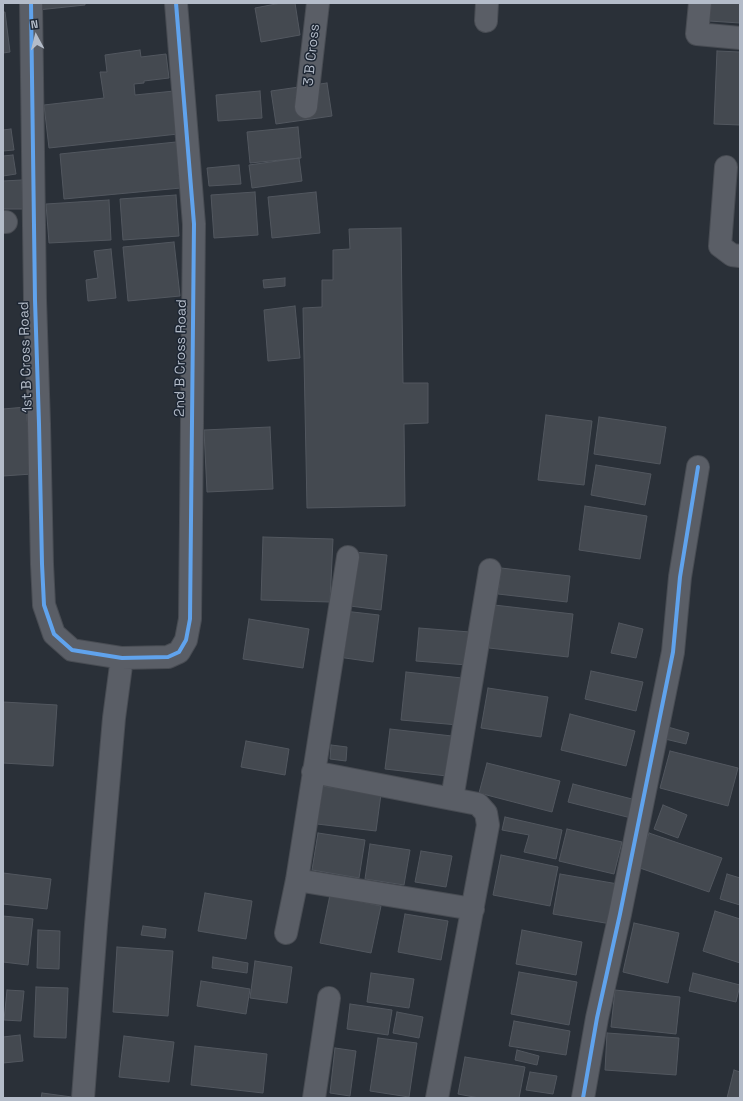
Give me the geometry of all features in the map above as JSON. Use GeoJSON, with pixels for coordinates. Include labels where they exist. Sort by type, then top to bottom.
{"type":"FeatureCollection","features":[{"type":"Feature","properties":{"kind":"street","name":"1st B Cross Road"},"geometry":{"type":"LineString","coordinates":[[31,3],[35,300],[44,605],[54,634],[72,650],[122,658]]}},
{"type":"Feature","properties":{"kind":"street","name":"2nd B Cross Road"},"geometry":{"type":"LineString","coordinates":[[122,658],[168,657],[179,652],[186,640],[190,620],[194,224],[176,3]]}},
{"type":"Feature","properties":{"kind":"street","name":"3 B Cross"},"geometry":{"type":"LineString","coordinates":[[306,107],[318,3]]}},
{"type":"Feature","properties":{"kind":"street"},"geometry":{"type":"LineString","coordinates":[[700,3],[697,34],[740,38]]}},
{"type":"Feature","properties":{"kind":"street"},"geometry":{"type":"LineString","coordinates":[[726,167],[720,246],[732,255],[740,256]]}},
{"type":"Feature","properties":{"kind":"street"},"geometry":{"type":"LineString","coordinates":[[582,1098],[673,652],[680,577],[698,467]]}},
{"type":"Feature","properties":{"kind":"street"},"geometry":{"type":"LineString","coordinates":[[286,933],[297,880],[348,557]]}},
{"type":"Feature","properties":{"kind":"street"},"geometry":{"type":"LineString","coordinates":[[452,799],[490,570]]}},
{"type":"Feature","properties":{"kind":"street"},"geometry":{"type":"LineString","coordinates":[[83,1098],[114,718],[122,658]]}},
{"type":"Feature","properties":{"kind":"street"},"geometry":{"type":"LineString","coordinates":[[313,772],[478,804],[486,813],[488,825],[437,1098]]}},
{"type":"Feature","properties":{"kind":"street"},"geometry":{"type":"LineString","coordinates":[[297,880],[473,909]]}},
{"type":"Feature","properties":{"kind":"street"},"geometry":{"type":"LineString","coordinates":[[314,1098],[329,998]]}},
{"type":"Feature","properties":{"kind":"building"},"geometry":{"type":"Polygon","coordinates":[[[38,3],[85,3],[85,5],[38,10],[38,3]]]}},
{"type":"Feature","properties":{"kind":"building"},"geometry":{"type":"Polygon","coordinates":[[[281,3],[295,3],[300,35],[261,42],[255,8],[281,3]]]}},
{"type":"Feature","properties":{"kind":"building"},"geometry":{"type":"Polygon","coordinates":[[[711,3],[740,3],[740,23],[709,21],[711,3]]]}},
{"type":"Feature","properties":{"kind":"building"},"geometry":{"type":"Polygon","coordinates":[[[3,12],[5,12],[10,52],[3,53],[3,12]]]}},
{"type":"Feature","properties":{"kind":"building"},"geometry":{"type":"Polygon","coordinates":[[[140,50],[141,57],[166,54],[169,78],[144,81],[144,83],[134,84],[135,95],[174,91],[178,134],[49,148],[44,105],[104,98],[100,72],[107,72],[105,55],[140,50]]]}},
{"type":"Feature","properties":{"kind":"building"},"geometry":{"type":"Polygon","coordinates":[[[717,51],[740,52],[740,125],[714,124],[717,51]]]}},
{"type":"Feature","properties":{"kind":"building"},"geometry":{"type":"Polygon","coordinates":[[[327,83],[332,116],[276,124],[271,91],[327,83]]]}},
{"type":"Feature","properties":{"kind":"building"},"geometry":{"type":"Polygon","coordinates":[[[260,91],[262,118],[218,121],[216,95],[260,91]]]}},
{"type":"Feature","properties":{"kind":"building"},"geometry":{"type":"Polygon","coordinates":[[[298,127],[301,158],[250,163],[247,132],[298,127]]]}},
{"type":"Feature","properties":{"kind":"building"},"geometry":{"type":"Polygon","coordinates":[[[11,129],[14,150],[3,151],[3,130],[11,129]]]}},
{"type":"Feature","properties":{"kind":"building"},"geometry":{"type":"Polygon","coordinates":[[[176,142],[181,188],[64,199],[60,154],[176,142]]]}},
{"type":"Feature","properties":{"kind":"building"},"geometry":{"type":"Polygon","coordinates":[[[13,155],[16,174],[3,176],[3,156],[13,155]]]}},
{"type":"Feature","properties":{"kind":"building"},"geometry":{"type":"Polygon","coordinates":[[[299,158],[302,181],[252,188],[249,165],[299,158]]]}},
{"type":"Feature","properties":{"kind":"building"},"geometry":{"type":"Polygon","coordinates":[[[239,165],[241,184],[209,186],[207,168],[239,165]]]}},
{"type":"Feature","properties":{"kind":"building"},"geometry":{"type":"Polygon","coordinates":[[[22,180],[23,209],[3,209],[3,181],[22,180]]]}},
{"type":"Feature","properties":{"kind":"building"},"geometry":{"type":"Polygon","coordinates":[[[255,192],[258,235],[214,238],[211,195],[255,192]]]}},
{"type":"Feature","properties":{"kind":"building"},"geometry":{"type":"Polygon","coordinates":[[[316,192],[320,233],[272,238],[268,197],[316,192]]]}},
{"type":"Feature","properties":{"kind":"building"},"geometry":{"type":"Polygon","coordinates":[[[176,195],[179,236],[123,240],[120,199],[176,195]]]}},
{"type":"Feature","properties":{"kind":"building"},"geometry":{"type":"Polygon","coordinates":[[[109,200],[111,240],[49,243],[46,204],[109,200]]]}},
{"type":"Feature","properties":{"kind":"building"},"geometry":{"type":"Polygon","coordinates":[[[401,228],[403,383],[428,383],[428,423],[404,424],[405,506],[307,508],[303,308],[322,307],[322,280],[333,280],[333,250],[350,249],[349,229],[401,228]]]}},
{"type":"Feature","properties":{"kind":"building"},"geometry":{"type":"Polygon","coordinates":[[[174,242],[180,296],[128,301],[123,247],[174,242]]]}},
{"type":"Feature","properties":{"kind":"building"},"geometry":{"type":"Polygon","coordinates":[[[111,249],[116,298],[88,301],[86,280],[98,278],[94,251],[111,249]]]}},
{"type":"Feature","properties":{"kind":"building"},"geometry":{"type":"Polygon","coordinates":[[[285,278],[285,286],[264,288],[263,280],[285,278]]]}},
{"type":"Feature","properties":{"kind":"building"},"geometry":{"type":"Polygon","coordinates":[[[295,306],[300,358],[268,361],[264,310],[295,306]]]}},
{"type":"Feature","properties":{"kind":"building"},"geometry":{"type":"Polygon","coordinates":[[[26,407],[32,474],[3,476],[3,409],[26,407]]]}},
{"type":"Feature","properties":{"kind":"building"},"geometry":{"type":"Polygon","coordinates":[[[546,415],[592,421],[584,485],[538,480],[546,415]]]}},
{"type":"Feature","properties":{"kind":"building"},"geometry":{"type":"Polygon","coordinates":[[[599,417],[666,427],[660,464],[594,454],[599,417]]]}},
{"type":"Feature","properties":{"kind":"building"},"geometry":{"type":"Polygon","coordinates":[[[270,427],[273,489],[207,492],[204,430],[270,427]]]}},
{"type":"Feature","properties":{"kind":"building"},"geometry":{"type":"Polygon","coordinates":[[[596,465],[651,474],[645,505],[591,495],[596,465]]]}},
{"type":"Feature","properties":{"kind":"building"},"geometry":{"type":"Polygon","coordinates":[[[585,506],[647,516],[640,559],[579,550],[585,506]]]}},
{"type":"Feature","properties":{"kind":"building"},"geometry":{"type":"Polygon","coordinates":[[[263,537],[333,539],[330,602],[261,600],[263,537]]]}},
{"type":"Feature","properties":{"kind":"building"},"geometry":{"type":"Polygon","coordinates":[[[354,552],[387,555],[381,610],[350,606],[354,552]]]}},
{"type":"Feature","properties":{"kind":"building"},"geometry":{"type":"Polygon","coordinates":[[[501,568],[570,576],[567,602],[498,594],[501,568]]]}},
{"type":"Feature","properties":{"kind":"building"},"geometry":{"type":"Polygon","coordinates":[[[494,605],[573,614],[568,657],[489,648],[494,605]]]}},
{"type":"Feature","properties":{"kind":"building"},"geometry":{"type":"Polygon","coordinates":[[[344,611],[379,615],[373,662],[338,657],[344,611]]]}},
{"type":"Feature","properties":{"kind":"building"},"geometry":{"type":"Polygon","coordinates":[[[249,619],[309,629],[303,668],[243,659],[249,619]]]}},
{"type":"Feature","properties":{"kind":"building"},"geometry":{"type":"Polygon","coordinates":[[[619,623],[643,629],[636,658],[611,653],[619,623]]]}},
{"type":"Feature","properties":{"kind":"building"},"geometry":{"type":"Polygon","coordinates":[[[419,628],[470,632],[467,665],[416,661],[419,628]]]}},
{"type":"Feature","properties":{"kind":"building"},"geometry":{"type":"Polygon","coordinates":[[[591,671],[643,682],[636,711],[585,699],[591,671]]]}},
{"type":"Feature","properties":{"kind":"building"},"geometry":{"type":"Polygon","coordinates":[[[406,672],[462,678],[458,725],[401,720],[406,672]]]}},
{"type":"Feature","properties":{"kind":"building"},"geometry":{"type":"Polygon","coordinates":[[[488,688],[548,697],[541,737],[481,728],[488,688]]]}},
{"type":"Feature","properties":{"kind":"building"},"geometry":{"type":"Polygon","coordinates":[[[3,702],[57,705],[53,766],[3,763],[3,702]]]}},
{"type":"Feature","properties":{"kind":"building"},"geometry":{"type":"Polygon","coordinates":[[[570,714],[635,731],[626,766],[561,750],[570,714]]]}},
{"type":"Feature","properties":{"kind":"building"},"geometry":{"type":"Polygon","coordinates":[[[668,727],[689,733],[686,744],[665,739],[668,727]]]}},
{"type":"Feature","properties":{"kind":"building"},"geometry":{"type":"Polygon","coordinates":[[[390,729],[452,736],[447,776],[385,769],[390,729]]]}},
{"type":"Feature","properties":{"kind":"building"},"geometry":{"type":"Polygon","coordinates":[[[246,741],[289,749],[285,775],[241,767],[246,741]]]}},
{"type":"Feature","properties":{"kind":"building"},"geometry":{"type":"Polygon","coordinates":[[[331,745],[347,747],[346,761],[330,759],[331,745]]]}},
{"type":"Feature","properties":{"kind":"building"},"geometry":{"type":"Polygon","coordinates":[[[670,751],[738,768],[728,806],[660,788],[670,751]]]}},
{"type":"Feature","properties":{"kind":"building"},"geometry":{"type":"Polygon","coordinates":[[[487,763],[560,781],[552,812],[479,793],[487,763]]]}},
{"type":"Feature","properties":{"kind":"building"},"geometry":{"type":"Polygon","coordinates":[[[573,784],[636,800],[631,818],[568,802],[573,784]]]}},
{"type":"Feature","properties":{"kind":"building"},"geometry":{"type":"Polygon","coordinates":[[[322,786],[381,794],[376,831],[317,824],[322,786]]]}},
{"type":"Feature","properties":{"kind":"building"},"geometry":{"type":"Polygon","coordinates":[[[663,805],[687,815],[678,838],[654,829],[663,805]]]}},
{"type":"Feature","properties":{"kind":"building"},"geometry":{"type":"Polygon","coordinates":[[[505,817],[562,830],[556,859],[524,852],[529,835],[502,830],[505,817]]]}},
{"type":"Feature","properties":{"kind":"building"},"geometry":{"type":"Polygon","coordinates":[[[567,829],[622,842],[614,874],[559,861],[567,829]]]}},
{"type":"Feature","properties":{"kind":"building"},"geometry":{"type":"Polygon","coordinates":[[[318,833],[365,840],[359,878],[312,870],[318,833]]]}},
{"type":"Feature","properties":{"kind":"building"},"geometry":{"type":"Polygon","coordinates":[[[649,833],[722,858],[709,892],[637,867],[649,833]]]}},
{"type":"Feature","properties":{"kind":"building"},"geometry":{"type":"Polygon","coordinates":[[[370,844],[410,850],[404,885],[365,879],[370,844]]]}},
{"type":"Feature","properties":{"kind":"building"},"geometry":{"type":"Polygon","coordinates":[[[421,851],[452,856],[446,887],[415,882],[421,851]]]}},
{"type":"Feature","properties":{"kind":"building"},"geometry":{"type":"Polygon","coordinates":[[[501,855],[558,867],[550,906],[493,895],[501,855]]]}},
{"type":"Feature","properties":{"kind":"building"},"geometry":{"type":"Polygon","coordinates":[[[3,873],[51,879],[47,909],[3,904],[3,873]]]}},
{"type":"Feature","properties":{"kind":"building"},"geometry":{"type":"Polygon","coordinates":[[[560,874],[618,884],[611,924],[553,914],[560,874]]]}},
{"type":"Feature","properties":{"kind":"building"},"geometry":{"type":"Polygon","coordinates":[[[727,874],[740,878],[740,905],[720,899],[727,874]]]}},
{"type":"Feature","properties":{"kind":"building"},"geometry":{"type":"Polygon","coordinates":[[[205,893],[252,901],[246,939],[198,931],[205,893]]]}},
{"type":"Feature","properties":{"kind":"building"},"geometry":{"type":"Polygon","coordinates":[[[330,895],[381,906],[371,953],[320,943],[330,895]]]}},
{"type":"Feature","properties":{"kind":"building"},"geometry":{"type":"Polygon","coordinates":[[[715,911],[740,919],[740,963],[703,951],[715,911]]]}},
{"type":"Feature","properties":{"kind":"building"},"geometry":{"type":"Polygon","coordinates":[[[405,914],[448,921],[441,960],[398,952],[405,914]]]}},
{"type":"Feature","properties":{"kind":"building"},"geometry":{"type":"Polygon","coordinates":[[[3,916],[33,919],[28,965],[3,962],[3,916]]]}},
{"type":"Feature","properties":{"kind":"building"},"geometry":{"type":"Polygon","coordinates":[[[634,923],[679,933],[668,983],[623,972],[634,923]]]}},
{"type":"Feature","properties":{"kind":"building"},"geometry":{"type":"Polygon","coordinates":[[[143,926],[166,929],[165,938],[141,935],[143,926]]]}},
{"type":"Feature","properties":{"kind":"building"},"geometry":{"type":"Polygon","coordinates":[[[38,930],[60,931],[59,969],[37,968],[38,930]]]}},
{"type":"Feature","properties":{"kind":"building"},"geometry":{"type":"Polygon","coordinates":[[[522,930],[582,942],[576,975],[516,964],[522,930]]]}},
{"type":"Feature","properties":{"kind":"building"},"geometry":{"type":"Polygon","coordinates":[[[117,947],[173,951],[168,1016],[113,1012],[117,947]]]}},
{"type":"Feature","properties":{"kind":"building"},"geometry":{"type":"Polygon","coordinates":[[[213,957],[248,963],[247,973],[212,968],[213,957]]]}},
{"type":"Feature","properties":{"kind":"building"},"geometry":{"type":"Polygon","coordinates":[[[255,961],[292,967],[287,1003],[250,998],[255,961]]]}},
{"type":"Feature","properties":{"kind":"building"},"geometry":{"type":"Polygon","coordinates":[[[519,972],[577,982],[569,1025],[511,1014],[519,972]]]}},
{"type":"Feature","properties":{"kind":"building"},"geometry":{"type":"Polygon","coordinates":[[[371,973],[414,979],[409,1008],[367,1002],[371,973]]]}},
{"type":"Feature","properties":{"kind":"building"},"geometry":{"type":"Polygon","coordinates":[[[693,973],[740,985],[736,1002],[689,991],[693,973]]]}},
{"type":"Feature","properties":{"kind":"building"},"geometry":{"type":"Polygon","coordinates":[[[201,981],[250,989],[246,1014],[197,1006],[201,981]]]}},
{"type":"Feature","properties":{"kind":"building"},"geometry":{"type":"Polygon","coordinates":[[[36,987],[68,988],[66,1038],[34,1037],[36,987]]]}},
{"type":"Feature","properties":{"kind":"building"},"geometry":{"type":"Polygon","coordinates":[[[7,990],[24,991],[21,1021],[4,1020],[7,990]]]}},
{"type":"Feature","properties":{"kind":"building"},"geometry":{"type":"Polygon","coordinates":[[[615,990],[680,997],[676,1034],[611,1027],[615,990]]]}},
{"type":"Feature","properties":{"kind":"building"},"geometry":{"type":"Polygon","coordinates":[[[350,1004],[392,1010],[388,1035],[347,1029],[350,1004]]]}},
{"type":"Feature","properties":{"kind":"building"},"geometry":{"type":"Polygon","coordinates":[[[397,1012],[423,1017],[419,1038],[393,1033],[397,1012]]]}},
{"type":"Feature","properties":{"kind":"building"},"geometry":{"type":"Polygon","coordinates":[[[514,1021],[570,1031],[566,1055],[509,1046],[514,1021]]]}},
{"type":"Feature","properties":{"kind":"building"},"geometry":{"type":"Polygon","coordinates":[[[607,1033],[679,1038],[676,1075],[605,1070],[607,1033]]]}},
{"type":"Feature","properties":{"kind":"building"},"geometry":{"type":"Polygon","coordinates":[[[20,1035],[23,1061],[3,1063],[3,1037],[20,1035]]]}},
{"type":"Feature","properties":{"kind":"building"},"geometry":{"type":"Polygon","coordinates":[[[124,1036],[174,1042],[169,1082],[119,1077],[124,1036]]]}},
{"type":"Feature","properties":{"kind":"building"},"geometry":{"type":"Polygon","coordinates":[[[378,1038],[417,1043],[409,1097],[370,1091],[378,1038]]]}},
{"type":"Feature","properties":{"kind":"building"},"geometry":{"type":"Polygon","coordinates":[[[195,1046],[267,1054],[263,1093],[191,1085],[195,1046]]]}},
{"type":"Feature","properties":{"kind":"building"},"geometry":{"type":"Polygon","coordinates":[[[335,1048],[356,1051],[350,1096],[330,1093],[335,1048]]]}},
{"type":"Feature","properties":{"kind":"building"},"geometry":{"type":"Polygon","coordinates":[[[517,1050],[539,1056],[537,1065],[515,1060],[517,1050]]]}},
{"type":"Feature","properties":{"kind":"building"},"geometry":{"type":"Polygon","coordinates":[[[465,1057],[525,1067],[519,1098],[479,1098],[458,1094],[465,1057]]]}},
{"type":"Feature","properties":{"kind":"building"},"geometry":{"type":"Polygon","coordinates":[[[734,1070],[740,1072],[740,1098],[727,1098],[734,1070]]]}},
{"type":"Feature","properties":{"kind":"building"},"geometry":{"type":"Polygon","coordinates":[[[530,1072],[557,1076],[553,1094],[526,1090],[530,1072]]]}},
{"type":"Feature","properties":{"kind":"building"},"geometry":{"type":"Polygon","coordinates":[[[42,1093],[72,1097],[72,1098],[41,1098],[42,1093]]]}},
{"type":"Feature","properties":{"kind":"cycle path"},"geometry":{"type":"LineString","coordinates":[[31,3],[35,300],[44,605],[54,634],[72,650],[122,658],[168,657],[179,652],[186,640],[190,619],[194,224],[176,3]]}},
{"type":"Feature","properties":{"kind":"cycle path"},"geometry":{"type":"LineString","coordinates":[[583,1098],[597,1018],[620,914],[673,652],[680,577],[698,467]]}}]}
